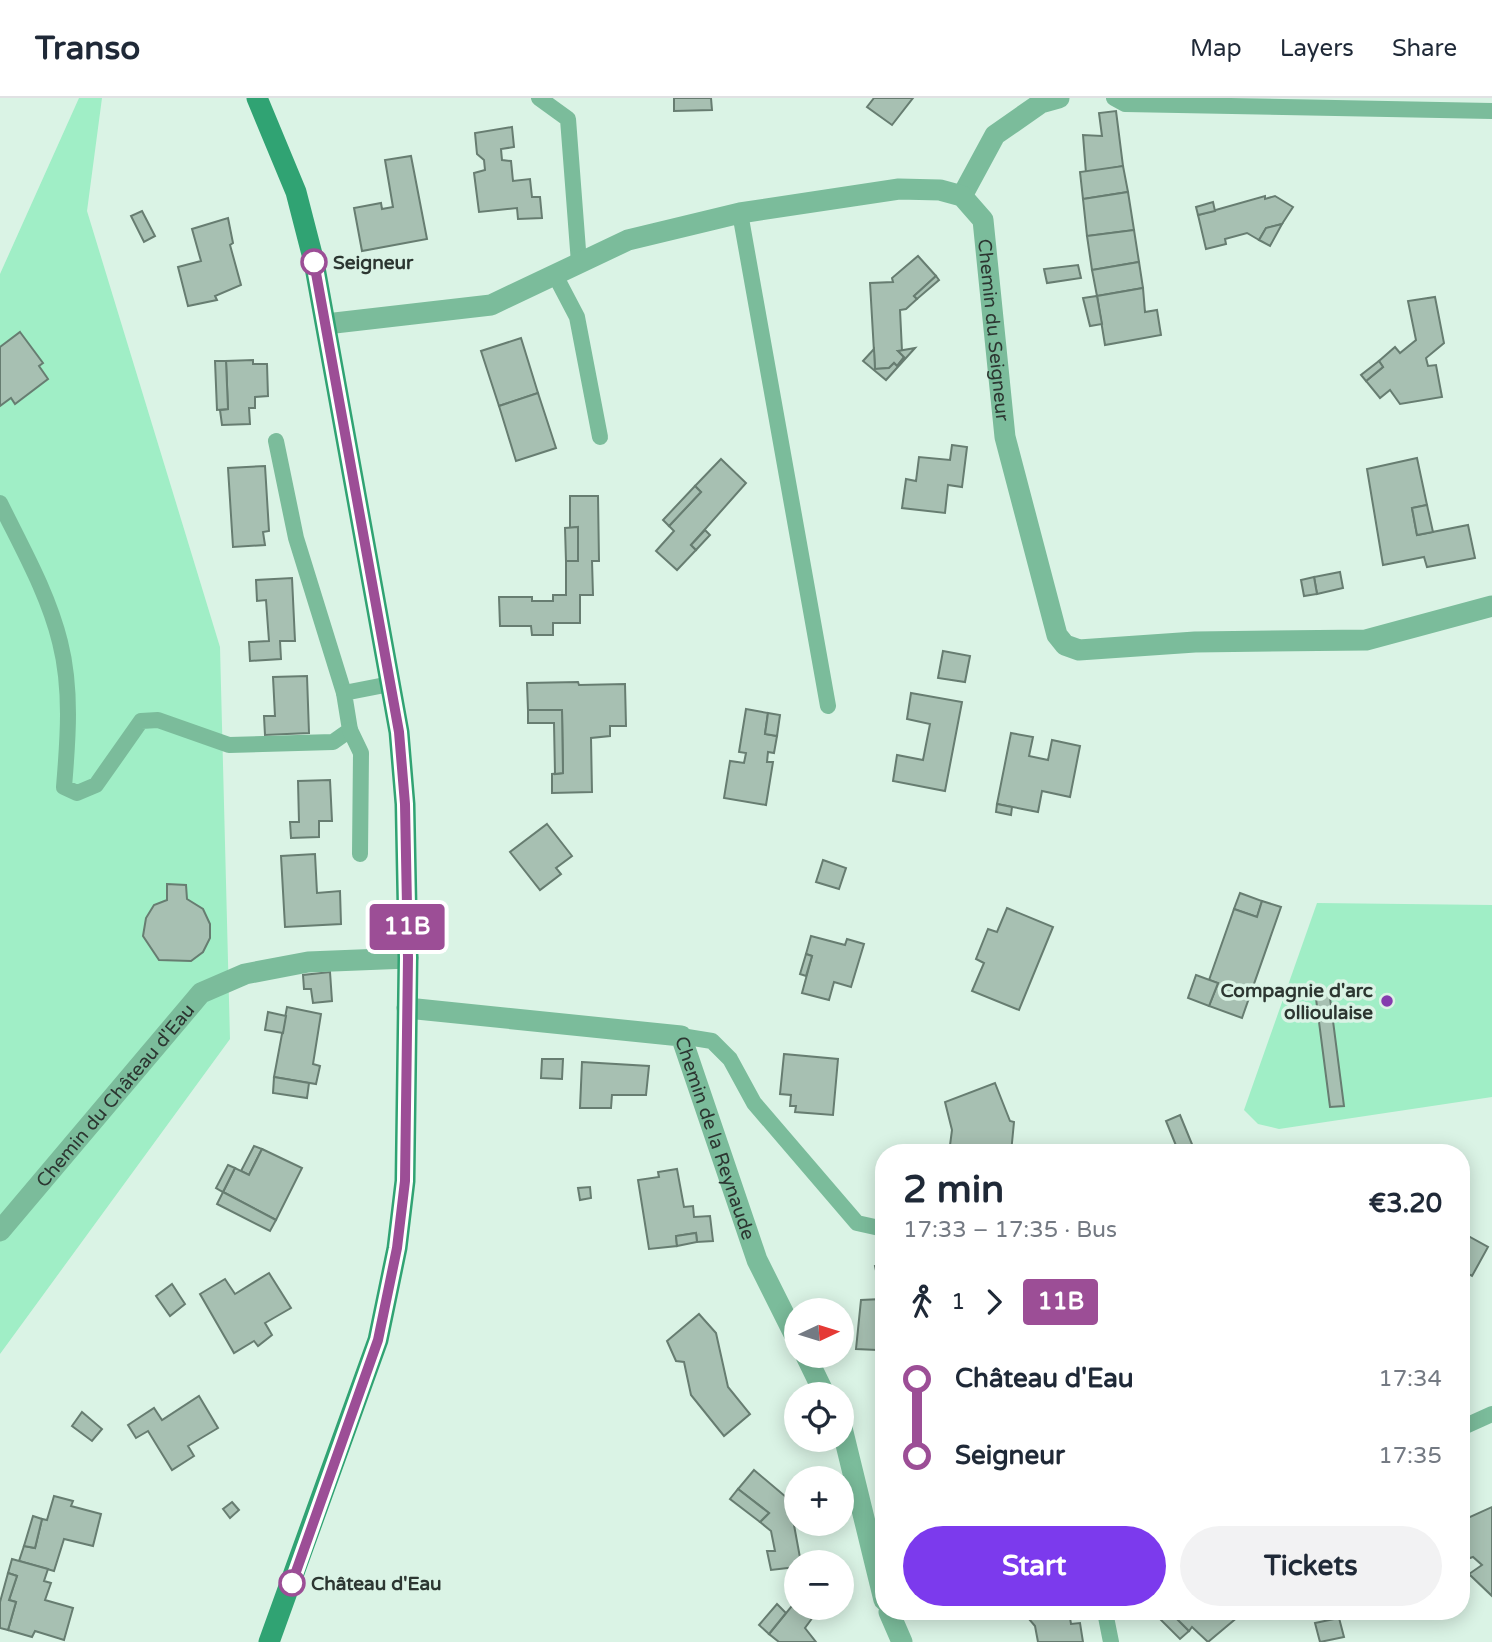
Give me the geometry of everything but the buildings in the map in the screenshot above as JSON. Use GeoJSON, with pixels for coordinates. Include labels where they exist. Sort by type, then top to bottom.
{"type":"FeatureCollection","features":[{"type":"Feature","properties":{"kind":"main road"},"geometry":{"type":"LineString","coordinates":[[257,98],[296,192],[314,262],[399,732],[405,804],[408,958],[405,1181],[397,1248],[378,1340],[270,1642]]}},
{"type":"Feature","properties":{"kind":"street"},"geometry":{"type":"LineString","coordinates":[[326,324],[491,305],[628,240],[740,213],[899,189],[940,190],[962,196],[995,135],[1041,103],[1059,98]]}},
{"type":"Feature","properties":{"kind":"street","name":"Chemin du Seigneur"},"geometry":{"type":"LineString","coordinates":[[962,196],[983,220],[1005,437],[1057,635],[1065,645],[1079,650],[1195,642],[1366,640],[1492,606]]}},
{"type":"Feature","properties":{"kind":"street","name":"Chemin du Château d'Eau"},"geometry":{"type":"LineString","coordinates":[[0,1231],[201,993],[244,974],[307,962],[408,958]]}},
{"type":"Feature","properties":{"kind":"street","name":"Chemin de la Reynaude"},"geometry":{"type":"LineString","coordinates":[[407,1008],[681,1036],[757,1260],[784,1314]]}},
{"type":"Feature","properties":{"kind":"street"},"geometry":{"type":"LineString","coordinates":[[848,1452],[875,1563]]}},
{"type":"Feature","properties":{"kind":"street"},"geometry":{"type":"LineString","coordinates":[[892,1620],[902,1642]]}},
{"type":"Feature","properties":{"kind":"lane"},"geometry":{"type":"LineString","coordinates":[[539,98],[568,119],[579,263]]}},
{"type":"Feature","properties":{"kind":"lane"},"geometry":{"type":"LineString","coordinates":[[1114,98],[1125,104],[1492,111]]}},
{"type":"Feature","properties":{"kind":"lane"},"geometry":{"type":"LineString","coordinates":[[740,213],[828,706]]}},
{"type":"Feature","properties":{"kind":"lane"},"geometry":{"type":"LineString","coordinates":[[555,275],[577,317],[600,437]]}},
{"type":"Feature","properties":{"kind":"lane"},"geometry":{"type":"LineString","coordinates":[[276,441],[296,538],[344,694],[350,730],[361,753],[360,854]]}},
{"type":"Feature","properties":{"kind":"lane"},"geometry":{"type":"LineString","coordinates":[[0,503],[43,591],[60,642],[68,692],[64,787],[77,793],[96,785],[141,722],[158,720],[229,745],[333,742],[350,730]]}},
{"type":"Feature","properties":{"kind":"lane"},"geometry":{"type":"LineString","coordinates":[[344,694],[390,684]]}},
{"type":"Feature","properties":{"kind":"lane"},"geometry":{"type":"LineString","coordinates":[[681,1036],[712,1041],[730,1059],[754,1103],[857,1223],[875,1227]]}},
{"type":"Feature","properties":{"kind":"lane"},"geometry":{"type":"LineString","coordinates":[[1470,1425],[1492,1414]]}},
{"type":"Feature","properties":{"kind":"lane"},"geometry":{"type":"LineString","coordinates":[[1107,1620],[1111,1642]]}},
{"type":"Feature","properties":{"kind":"green space"},"geometry":{"type":"Polygon","coordinates":[[[79,98],[102,98],[87,211],[220,647],[230,1039],[0,1354],[0,274],[79,98]]]}},
{"type":"Feature","properties":{"kind":"green space","name":"Compagnie d'arc ollioulaise"},"geometry":{"type":"Polygon","coordinates":[[[1317,903],[1492,905],[1492,1097],[1279,1129],[1258,1124],[1244,1110],[1317,903]]]}},
{"type":"Feature","properties":{"kind":"bus line","name":"11B"},"geometry":{"type":"LineString","coordinates":[[292,1583],[378,1340],[397,1248],[405,1181],[408,958],[405,804],[399,732],[314,262]]}},
{"type":"Feature","properties":{"kind":"place","name":"Seigneur"},"geometry":{"type":"Point","coordinates":[314,262]}},
{"type":"Feature","properties":{"kind":"place","name":"Compagnie d'arc ollioulaise"},"geometry":{"type":"Point","coordinates":[1387,1001]}},
{"type":"Feature","properties":{"kind":"place","name":"Château d'Eau"},"geometry":{"type":"Point","coordinates":[292,1583]}}]}
